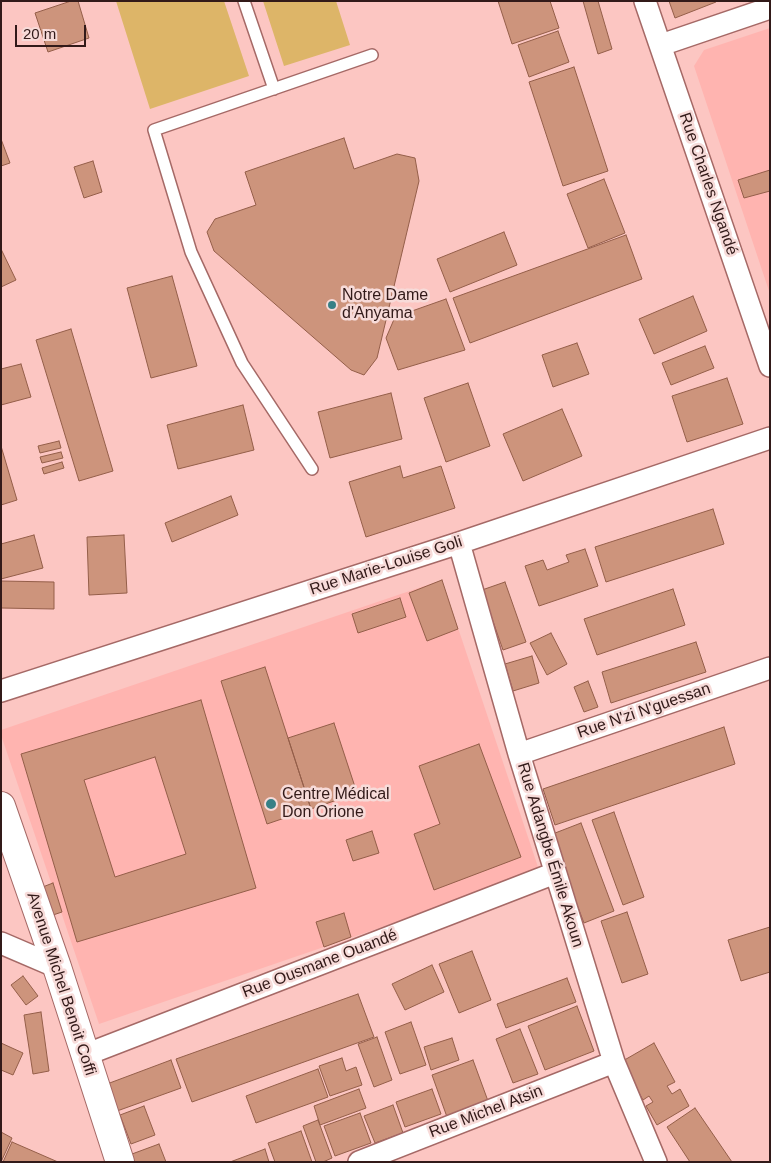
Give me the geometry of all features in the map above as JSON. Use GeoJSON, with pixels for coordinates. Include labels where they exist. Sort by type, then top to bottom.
{"type":"FeatureCollection","features":[{"type":"Feature","properties":{"kind":"street","name":"Rue Charles Ngandé"},"geometry":{"type":"LineString","coordinates":[[645,1],[770,366]]}},
{"type":"Feature","properties":{"kind":"street"},"geometry":{"type":"LineString","coordinates":[[661,45],[770,8]]}},
{"type":"Feature","properties":{"kind":"street","name":"Rue Marie-Louise Goli"},"geometry":{"type":"LineString","coordinates":[[1,691],[459,543],[770,438]]}},
{"type":"Feature","properties":{"kind":"street","name":"Rue Adangbe Émile Akoun"},"geometry":{"type":"LineString","coordinates":[[459,543],[519,754],[614,1062],[656,1162]]}},
{"type":"Feature","properties":{"kind":"street","name":"Rue N'zi N'guessan"},"geometry":{"type":"LineString","coordinates":[[519,754],[770,668]]}},
{"type":"Feature","properties":{"kind":"street","name":"Avenue Michel Benoit Coffi"},"geometry":{"type":"LineString","coordinates":[[1,806],[120,1162]]}},
{"type":"Feature","properties":{"kind":"street","name":"Rue Ousmane Ouandé"},"geometry":{"type":"LineString","coordinates":[[85,1055],[555,873]]}},
{"type":"Feature","properties":{"kind":"street"},"geometry":{"type":"LineString","coordinates":[[1,943],[56,967]]}},
{"type":"Feature","properties":{"kind":"street","name":"Rue Michel Atsin"},"geometry":{"type":"LineString","coordinates":[[359,1162],[614,1062]]}},
{"type":"Feature","properties":{"kind":"lane"},"geometry":{"type":"LineString","coordinates":[[244,1],[274,89]]}},
{"type":"Feature","properties":{"kind":"lane"},"geometry":{"type":"LineString","coordinates":[[312,469],[238,354],[192,252],[154,130],[372,55]]}},
{"type":"Feature","properties":{"kind":"shaded area"},"geometry":{"type":"Polygon","coordinates":[[[116,1],[224,1],[249,76],[150,109],[116,1]]]}},
{"type":"Feature","properties":{"kind":"shaded area"},"geometry":{"type":"Polygon","coordinates":[[[263,1],[336,1],[350,45],[284,66],[263,1]]]}},
{"type":"Feature","properties":{"kind":"shaded area"},"geometry":{"type":"Polygon","coordinates":[[[770,28],[770,294],[694,66],[704,50],[770,28]]]}},
{"type":"Feature","properties":{"kind":"shaded area","name":"Centre Médical Don Orione"},"geometry":{"type":"Polygon","coordinates":[[[442,580],[540,873],[99,1024],[1,735],[1,730],[442,580]]]}},
{"type":"Feature","properties":{"kind":"building"},"geometry":{"type":"Polygon","coordinates":[[[71,1],[78,1],[89,38],[48,52],[35,13],[71,1]]]}},
{"type":"Feature","properties":{"kind":"building"},"geometry":{"type":"Polygon","coordinates":[[[498,1],[550,1],[559,28],[512,44],[498,1]]]}},
{"type":"Feature","properties":{"kind":"building"},"geometry":{"type":"Polygon","coordinates":[[[583,1],[598,1],[612,49],[598,54],[583,1]]]}},
{"type":"Feature","properties":{"kind":"building"},"geometry":{"type":"Polygon","coordinates":[[[669,1],[716,1],[716,2],[675,18],[669,1]]]}},
{"type":"Feature","properties":{"kind":"building"},"geometry":{"type":"Polygon","coordinates":[[[558,31],[569,62],[529,77],[518,45],[558,31]]]}},
{"type":"Feature","properties":{"kind":"building"},"geometry":{"type":"Polygon","coordinates":[[[574,67],[608,171],[563,186],[529,82],[574,67]]]}},
{"type":"Feature","properties":{"kind":"building","name":"Notre Dame d'Anyama"},"geometry":{"type":"Polygon","coordinates":[[[344,138],[354,169],[397,154],[415,158],[419,181],[377,358],[364,375],[351,370],[214,251],[207,232],[215,219],[256,205],[245,172],[344,138]]]}},
{"type":"Feature","properties":{"kind":"building"},"geometry":{"type":"Polygon","coordinates":[[[1,139],[10,163],[1,166],[1,139]]]}},
{"type":"Feature","properties":{"kind":"building"},"geometry":{"type":"Polygon","coordinates":[[[93,161],[102,192],[84,198],[74,167],[93,161]]]}},
{"type":"Feature","properties":{"kind":"building"},"geometry":{"type":"Polygon","coordinates":[[[770,170],[770,191],[744,198],[738,180],[770,170]]]}},
{"type":"Feature","properties":{"kind":"building"},"geometry":{"type":"Polygon","coordinates":[[[604,179],[625,233],[588,248],[567,194],[604,179]]]}},
{"type":"Feature","properties":{"kind":"building"},"geometry":{"type":"Polygon","coordinates":[[[504,232],[517,265],[450,292],[437,259],[504,232]]]}},
{"type":"Feature","properties":{"kind":"building"},"geometry":{"type":"Polygon","coordinates":[[[626,235],[642,279],[470,343],[453,298],[626,235]]]}},
{"type":"Feature","properties":{"kind":"building"},"geometry":{"type":"Polygon","coordinates":[[[1,249],[16,280],[1,287],[1,249]]]}},
{"type":"Feature","properties":{"kind":"building"},"geometry":{"type":"Polygon","coordinates":[[[172,276],[197,366],[151,378],[127,288],[172,276]]]}},
{"type":"Feature","properties":{"kind":"building"},"geometry":{"type":"Polygon","coordinates":[[[693,296],[707,331],[654,354],[639,319],[693,296]]]}},
{"type":"Feature","properties":{"kind":"building"},"geometry":{"type":"Polygon","coordinates":[[[446,299],[465,350],[398,370],[386,338],[395,317],[446,299]]]}},
{"type":"Feature","properties":{"kind":"building"},"geometry":{"type":"Polygon","coordinates":[[[71,329],[113,471],[79,481],[36,340],[71,329]]]}},
{"type":"Feature","properties":{"kind":"building"},"geometry":{"type":"Polygon","coordinates":[[[577,343],[589,374],[553,387],[542,355],[577,343]]]}},
{"type":"Feature","properties":{"kind":"building"},"geometry":{"type":"Polygon","coordinates":[[[705,346],[714,368],[671,385],[662,363],[705,346]]]}},
{"type":"Feature","properties":{"kind":"building"},"geometry":{"type":"Polygon","coordinates":[[[21,364],[31,397],[1,405],[1,369],[21,364]]]}},
{"type":"Feature","properties":{"kind":"building"},"geometry":{"type":"Polygon","coordinates":[[[727,378],[743,424],[687,442],[672,396],[727,378]]]}},
{"type":"Feature","properties":{"kind":"building"},"geometry":{"type":"Polygon","coordinates":[[[468,383],[490,446],[446,462],[424,398],[468,383]]]}},
{"type":"Feature","properties":{"kind":"building"},"geometry":{"type":"Polygon","coordinates":[[[391,393],[402,439],[330,458],[318,412],[391,393]]]}},
{"type":"Feature","properties":{"kind":"building"},"geometry":{"type":"Polygon","coordinates":[[[243,405],[254,450],[178,469],[167,425],[243,405]]]}},
{"type":"Feature","properties":{"kind":"building"},"geometry":{"type":"Polygon","coordinates":[[[562,409],[582,456],[523,481],[503,434],[562,409]]]}},
{"type":"Feature","properties":{"kind":"building"},"geometry":{"type":"Polygon","coordinates":[[[59,441],[61,448],[40,453],[38,446],[59,441]]]}},
{"type":"Feature","properties":{"kind":"building"},"geometry":{"type":"Polygon","coordinates":[[[1,446],[17,500],[1,505],[1,446]]]}},
{"type":"Feature","properties":{"kind":"building"},"geometry":{"type":"Polygon","coordinates":[[[61,452],[63,458],[42,463],[40,457],[61,452]]]}},
{"type":"Feature","properties":{"kind":"building"},"geometry":{"type":"Polygon","coordinates":[[[62,462],[64,468],[44,474],[42,468],[62,462]]]}},
{"type":"Feature","properties":{"kind":"building"},"geometry":{"type":"Polygon","coordinates":[[[400,466],[403,478],[441,466],[455,508],[366,537],[349,482],[400,466]]]}},
{"type":"Feature","properties":{"kind":"building"},"geometry":{"type":"Polygon","coordinates":[[[231,496],[238,515],[172,542],[165,523],[231,496]]]}},
{"type":"Feature","properties":{"kind":"building"},"geometry":{"type":"Polygon","coordinates":[[[713,509],[724,544],[606,582],[595,547],[713,509]]]}},
{"type":"Feature","properties":{"kind":"building"},"geometry":{"type":"Polygon","coordinates":[[[34,535],[43,568],[1,579],[1,544],[34,535]]]}},
{"type":"Feature","properties":{"kind":"building"},"geometry":{"type":"Polygon","coordinates":[[[124,535],[127,593],[89,595],[87,537],[124,535]]]}},
{"type":"Feature","properties":{"kind":"building"},"geometry":{"type":"Polygon","coordinates":[[[585,549],[598,586],[539,606],[525,566],[543,560],[547,570],[569,562],[566,555],[585,549]]]}},
{"type":"Feature","properties":{"kind":"building"},"geometry":{"type":"Polygon","coordinates":[[[442,580],[458,629],[427,641],[409,593],[442,580]]]}},
{"type":"Feature","properties":{"kind":"building"},"geometry":{"type":"Polygon","coordinates":[[[1,581],[54,582],[54,609],[1,608],[1,581]]]}},
{"type":"Feature","properties":{"kind":"building"},"geometry":{"type":"Polygon","coordinates":[[[505,582],[526,642],[503,650],[482,590],[505,582]]]}},
{"type":"Feature","properties":{"kind":"building"},"geometry":{"type":"Polygon","coordinates":[[[673,589],[685,625],[597,655],[584,619],[673,589]]]}},
{"type":"Feature","properties":{"kind":"building"},"geometry":{"type":"Polygon","coordinates":[[[400,598],[406,617],[358,633],[352,614],[400,598]]]}},
{"type":"Feature","properties":{"kind":"building"},"geometry":{"type":"Polygon","coordinates":[[[551,633],[567,664],[547,675],[530,643],[551,633]]]}},
{"type":"Feature","properties":{"kind":"building"},"geometry":{"type":"Polygon","coordinates":[[[696,642],[706,672],[611,703],[602,672],[696,642]]]}},
{"type":"Feature","properties":{"kind":"building"},"geometry":{"type":"Polygon","coordinates":[[[532,656],[539,683],[513,691],[505,664],[532,656]]]}},
{"type":"Feature","properties":{"kind":"building"},"geometry":{"type":"Polygon","coordinates":[[[265,667],[311,809],[267,824],[221,681],[265,667]]]}},
{"type":"Feature","properties":{"kind":"building"},"geometry":{"type":"Polygon","coordinates":[[[588,681],[598,707],[584,712],[574,687],[588,681]]]}},
{"type":"Feature","properties":{"kind":"building"},"geometry":{"type":"Polygon","coordinates":[[[201,700],[256,888],[77,942],[21,754],[201,700]],[[155,757],[84,780],[115,877],[186,854],[155,757]]]}},
{"type":"Feature","properties":{"kind":"building"},"geometry":{"type":"Polygon","coordinates":[[[334,723],[357,793],[311,809],[288,738],[334,723]]]}},
{"type":"Feature","properties":{"kind":"building"},"geometry":{"type":"Polygon","coordinates":[[[724,727],[735,764],[555,825],[543,789],[724,727]]]}},
{"type":"Feature","properties":{"kind":"building"},"geometry":{"type":"Polygon","coordinates":[[[479,744],[521,857],[434,890],[414,834],[440,824],[419,766],[479,744]]]}},
{"type":"Feature","properties":{"kind":"building"},"geometry":{"type":"Polygon","coordinates":[[[614,812],[644,897],[623,905],[592,820],[614,812]]]}},
{"type":"Feature","properties":{"kind":"building"},"geometry":{"type":"Polygon","coordinates":[[[581,823],[614,911],[584,923],[550,835],[581,823]]]}},
{"type":"Feature","properties":{"kind":"building"},"geometry":{"type":"Polygon","coordinates":[[[372,831],[379,853],[353,861],[346,840],[372,831]]]}},
{"type":"Feature","properties":{"kind":"building"},"geometry":{"type":"Polygon","coordinates":[[[53,883],[62,912],[44,918],[35,890],[53,883]]]}},
{"type":"Feature","properties":{"kind":"building"},"geometry":{"type":"Polygon","coordinates":[[[627,912],[648,974],[622,983],[601,921],[627,912]]]}},
{"type":"Feature","properties":{"kind":"building"},"geometry":{"type":"Polygon","coordinates":[[[344,913],[351,937],[324,947],[316,922],[344,913]]]}},
{"type":"Feature","properties":{"kind":"building"},"geometry":{"type":"Polygon","coordinates":[[[770,927],[770,972],[741,981],[728,940],[770,927]]]}},
{"type":"Feature","properties":{"kind":"building"},"geometry":{"type":"Polygon","coordinates":[[[472,951],[491,1000],[459,1013],[439,964],[472,951]]]}},
{"type":"Feature","properties":{"kind":"building"},"geometry":{"type":"Polygon","coordinates":[[[432,965],[444,992],[405,1010],[392,984],[432,965]]]}},
{"type":"Feature","properties":{"kind":"building"},"geometry":{"type":"Polygon","coordinates":[[[23,976],[38,996],[26,1005],[11,985],[23,976]]]}},
{"type":"Feature","properties":{"kind":"building"},"geometry":{"type":"Polygon","coordinates":[[[567,978],[576,1002],[506,1028],[497,1004],[567,978]]]}},
{"type":"Feature","properties":{"kind":"building"},"geometry":{"type":"Polygon","coordinates":[[[358,994],[374,1037],[192,1102],[176,1059],[358,994]]]}},
{"type":"Feature","properties":{"kind":"building"},"geometry":{"type":"Polygon","coordinates":[[[577,1006],[594,1051],[545,1070],[528,1026],[577,1006]]]}},
{"type":"Feature","properties":{"kind":"building"},"geometry":{"type":"Polygon","coordinates":[[[41,1012],[49,1071],[33,1074],[24,1015],[41,1012]]]}},
{"type":"Feature","properties":{"kind":"building"},"geometry":{"type":"Polygon","coordinates":[[[411,1022],[426,1065],[400,1074],[385,1032],[411,1022]]]}},
{"type":"Feature","properties":{"kind":"building"},"geometry":{"type":"Polygon","coordinates":[[[520,1029],[538,1074],[513,1083],[496,1039],[520,1029]]]}},
{"type":"Feature","properties":{"kind":"building"},"geometry":{"type":"Polygon","coordinates":[[[377,1037],[392,1080],[374,1087],[358,1044],[377,1037]]]}},
{"type":"Feature","properties":{"kind":"building"},"geometry":{"type":"Polygon","coordinates":[[[452,1038],[459,1060],[431,1070],[424,1047],[452,1038]]]}},
{"type":"Feature","properties":{"kind":"building"},"geometry":{"type":"Polygon","coordinates":[[[1,1043],[23,1053],[13,1075],[1,1070],[1,1043]]]}},
{"type":"Feature","properties":{"kind":"building"},"geometry":{"type":"Polygon","coordinates":[[[654,1043],[675,1082],[667,1086],[672,1094],[680,1089],[689,1106],[657,1125],[646,1106],[653,1102],[649,1096],[643,1100],[621,1062],[654,1043]]]}},
{"type":"Feature","properties":{"kind":"building"},"geometry":{"type":"Polygon","coordinates":[[[342,1058],[346,1071],[356,1067],[362,1085],[330,1096],[319,1066],[342,1058]]]}},
{"type":"Feature","properties":{"kind":"building"},"geometry":{"type":"Polygon","coordinates":[[[171,1060],[181,1088],[117,1111],[107,1084],[171,1060]]]}},
{"type":"Feature","properties":{"kind":"building"},"geometry":{"type":"Polygon","coordinates":[[[473,1060],[488,1101],[447,1117],[432,1075],[473,1060]]]}},
{"type":"Feature","properties":{"kind":"building"},"geometry":{"type":"Polygon","coordinates":[[[318,1069],[328,1097],[256,1123],[246,1096],[318,1069]]]}},
{"type":"Feature","properties":{"kind":"building"},"geometry":{"type":"Polygon","coordinates":[[[359,1089],[366,1108],[320,1125],[314,1106],[359,1089]]]}},
{"type":"Feature","properties":{"kind":"building"},"geometry":{"type":"Polygon","coordinates":[[[432,1089],[441,1114],[405,1127],[396,1102],[432,1089]]]}},
{"type":"Feature","properties":{"kind":"building"},"geometry":{"type":"Polygon","coordinates":[[[393,1105],[403,1133],[375,1143],[364,1116],[393,1105]]]}},
{"type":"Feature","properties":{"kind":"building"},"geometry":{"type":"Polygon","coordinates":[[[144,1106],[155,1135],[131,1144],[120,1115],[144,1106]]]}},
{"type":"Feature","properties":{"kind":"building"},"geometry":{"type":"Polygon","coordinates":[[[695,1108],[732,1162],[690,1162],[667,1127],[695,1108]]]}},
{"type":"Feature","properties":{"kind":"building"},"geometry":{"type":"Polygon","coordinates":[[[360,1113],[371,1143],[335,1156],[324,1126],[360,1113]]]}},
{"type":"Feature","properties":{"kind":"building"},"geometry":{"type":"Polygon","coordinates":[[[318,1120],[332,1158],[323,1162],[316,1162],[303,1126],[318,1120]]]}},
{"type":"Feature","properties":{"kind":"building"},"geometry":{"type":"Polygon","coordinates":[[[301,1131],[312,1162],[275,1162],[268,1143],[301,1131]]]}},
{"type":"Feature","properties":{"kind":"building"},"geometry":{"type":"Polygon","coordinates":[[[1,1132],[12,1138],[1,1162],[1,1132]]]}},
{"type":"Feature","properties":{"kind":"building"},"geometry":{"type":"Polygon","coordinates":[[[12,1142],[58,1162],[3,1162],[12,1142]]]}},
{"type":"Feature","properties":{"kind":"building"},"geometry":{"type":"Polygon","coordinates":[[[159,1144],[166,1162],[134,1162],[132,1154],[159,1144]]]}},
{"type":"Feature","properties":{"kind":"building"},"geometry":{"type":"Polygon","coordinates":[[[265,1149],[269,1162],[230,1162],[265,1149]]]}},
{"type":"Feature","properties":{"kind":"place","name":"Notre Dame d'Anyama"},"geometry":{"type":"Point","coordinates":[332,305]}},
{"type":"Feature","properties":{"kind":"place","name":"Centre Médical Don Orione"},"geometry":{"type":"Point","coordinates":[271,804]}}]}
